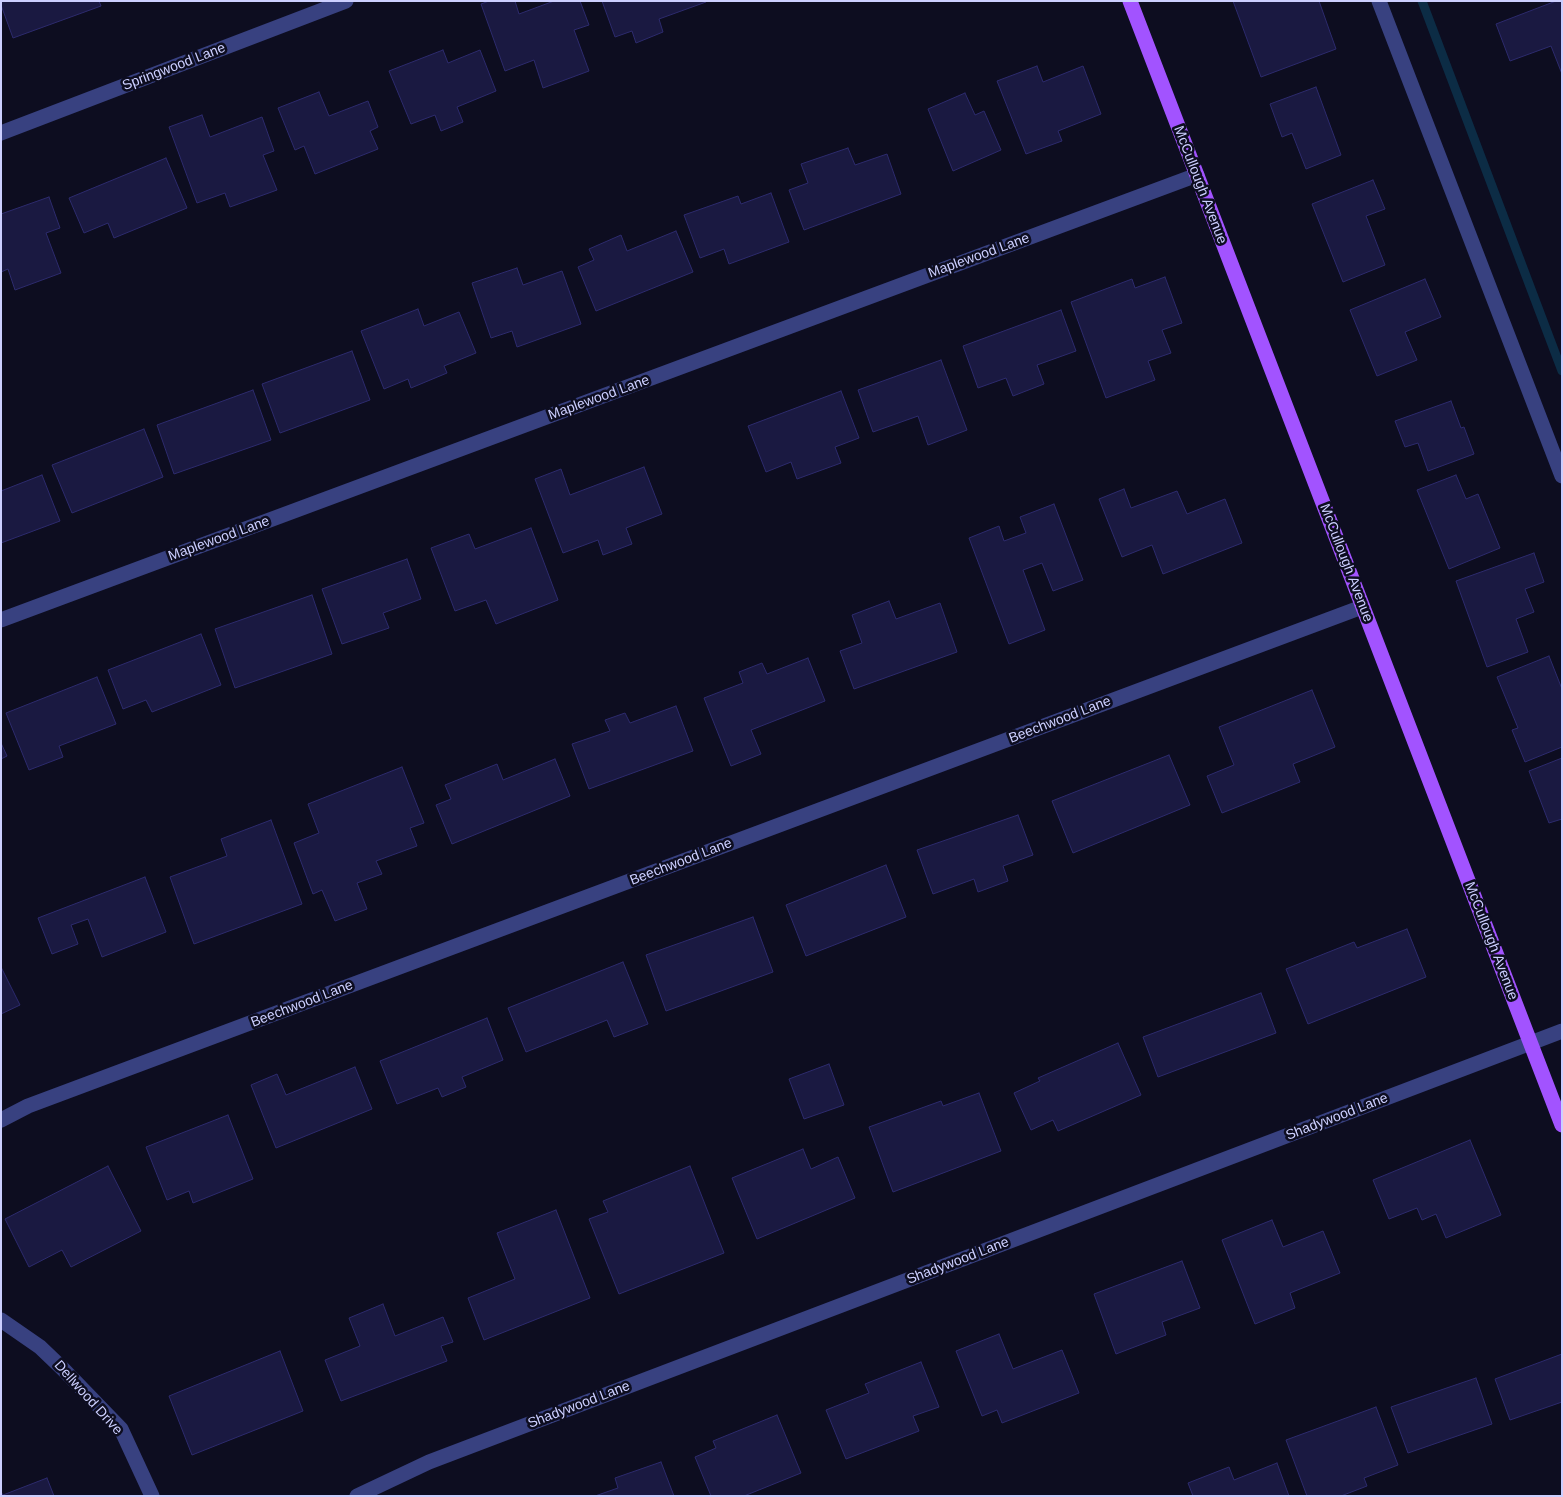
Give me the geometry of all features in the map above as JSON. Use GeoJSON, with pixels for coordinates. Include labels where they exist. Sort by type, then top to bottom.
{"type":"FeatureCollection","features":[{"type":"Feature","properties":{"kind":"main road","name":"McCullough Avenue"},"geometry":{"type":"LineString","coordinates":[[1130,1],[1562,1125]]}},
{"type":"Feature","properties":{"kind":"street","name":"Springwood Lane"},"geometry":{"type":"LineString","coordinates":[[1,133],[346,1]]}},
{"type":"Feature","properties":{"kind":"street"},"geometry":{"type":"LineString","coordinates":[[1380,1],[1562,476]]}},
{"type":"Feature","properties":{"kind":"street","name":"Maplewood Lane"},"geometry":{"type":"LineString","coordinates":[[1,620],[1197,175]]}},
{"type":"Feature","properties":{"kind":"street","name":"Beechwood Lane"},"geometry":{"type":"LineString","coordinates":[[1,1120],[38,1102],[1362,606]]}},
{"type":"Feature","properties":{"kind":"street","name":"Shadywood Lane"},"geometry":{"type":"LineString","coordinates":[[356,1496],[438,1459],[1562,1031]]}},
{"type":"Feature","properties":{"kind":"street","name":"Dellwood Drive"},"geometry":{"type":"LineString","coordinates":[[1,1320],[40,1347],[120,1429],[152,1496]]}},
{"type":"Feature","properties":{"kind":"building"},"geometry":{"type":"Polygon","coordinates":[[[1,1],[99,1],[101,6],[13,38],[1,1]]]}},
{"type":"Feature","properties":{"kind":"building"},"geometry":{"type":"Polygon","coordinates":[[[489,1],[515,1],[519,14],[554,1],[580,1],[589,25],[574,30],[589,71],[543,88],[534,60],[505,71],[481,4],[489,1]]]}},
{"type":"Feature","properties":{"kind":"building"},"geometry":{"type":"Polygon","coordinates":[[[602,1],[706,2],[659,19],[663,32],[636,43],[632,31],[615,37],[602,1]]]}},
{"type":"Feature","properties":{"kind":"building"},"geometry":{"type":"Polygon","coordinates":[[[1233,1],[1319,1],[1336,49],[1261,77],[1233,1]]]}},
{"type":"Feature","properties":{"kind":"building"},"geometry":{"type":"Polygon","coordinates":[[[1556,1],[1562,1],[1562,74],[1551,46],[1510,61],[1496,24],[1556,1]]]}},
{"type":"Feature","properties":{"kind":"building"},"geometry":{"type":"Polygon","coordinates":[[[443,50],[448,63],[480,50],[496,91],[457,107],[463,122],[441,131],[435,115],[411,124],[389,71],[443,50]]]}},
{"type":"Feature","properties":{"kind":"building"},"geometry":{"type":"Polygon","coordinates":[[[1037,66],[1043,82],[1083,66],[1101,114],[1058,131],[1062,141],[1026,154],[997,81],[1037,66]]]}},
{"type":"Feature","properties":{"kind":"building"},"geometry":{"type":"Polygon","coordinates":[[[1316,87],[1341,155],[1306,169],[1292,133],[1282,137],[1270,104],[1316,87]]]}},
{"type":"Feature","properties":{"kind":"building"},"geometry":{"type":"Polygon","coordinates":[[[319,92],[329,116],[368,101],[378,127],[370,131],[378,149],[315,174],[304,146],[295,150],[278,108],[319,92]]]}},
{"type":"Feature","properties":{"kind":"building"},"geometry":{"type":"Polygon","coordinates":[[[965,93],[975,115],[984,111],[1001,150],[953,171],[928,109],[965,93]]]}},
{"type":"Feature","properties":{"kind":"building"},"geometry":{"type":"Polygon","coordinates":[[[202,115],[210,137],[262,117],[274,151],[263,155],[277,190],[230,207],[225,193],[197,203],[169,127],[202,115]]]}},
{"type":"Feature","properties":{"kind":"building"},"geometry":{"type":"Polygon","coordinates":[[[848,148],[855,165],[887,154],[901,194],[804,230],[789,190],[808,183],[801,164],[848,148]]]}},
{"type":"Feature","properties":{"kind":"building"},"geometry":{"type":"Polygon","coordinates":[[[166,158],[187,208],[114,238],[108,223],[84,233],[69,198],[166,158]]]}},
{"type":"Feature","properties":{"kind":"building"},"geometry":{"type":"Polygon","coordinates":[[[1373,180],[1385,209],[1366,216],[1385,265],[1343,282],[1312,204],[1373,180]]]}},
{"type":"Feature","properties":{"kind":"building"},"geometry":{"type":"Polygon","coordinates":[[[771,193],[789,242],[729,264],[724,249],[700,258],[684,215],[738,196],[741,204],[771,193]]]}},
{"type":"Feature","properties":{"kind":"building"},"geometry":{"type":"Polygon","coordinates":[[[49,197],[60,228],[46,233],[61,273],[15,290],[8,269],[1,272],[1,214],[49,197]]]}},
{"type":"Feature","properties":{"kind":"building"},"geometry":{"type":"Polygon","coordinates":[[[676,231],[693,272],[596,311],[578,267],[594,260],[589,249],[621,235],[627,251],[676,231]]]}},
{"type":"Feature","properties":{"kind":"building"},"geometry":{"type":"Polygon","coordinates":[[[517,268],[523,285],[562,271],[581,324],[517,347],[512,331],[491,338],[472,283],[517,268]]]}},
{"type":"Feature","properties":{"kind":"building"},"geometry":{"type":"Polygon","coordinates":[[[1165,277],[1182,323],[1162,330],[1171,353],[1148,361],[1155,380],[1106,398],[1071,302],[1132,279],[1135,288],[1165,277]]]}},
{"type":"Feature","properties":{"kind":"building"},"geometry":{"type":"Polygon","coordinates":[[[1425,279],[1441,317],[1405,332],[1417,360],[1377,376],[1350,310],[1425,279]]]}},
{"type":"Feature","properties":{"kind":"building"},"geometry":{"type":"Polygon","coordinates":[[[418,309],[424,326],[459,312],[476,353],[444,366],[447,373],[411,388],[408,379],[384,389],[361,331],[418,309]]]}},
{"type":"Feature","properties":{"kind":"building"},"geometry":{"type":"Polygon","coordinates":[[[1061,310],[1076,351],[1037,365],[1044,384],[1013,396],[1006,378],[978,388],[963,346],[1061,310]]]}},
{"type":"Feature","properties":{"kind":"building"},"geometry":{"type":"Polygon","coordinates":[[[352,351],[370,400],[280,433],[262,384],[352,351]]]}},
{"type":"Feature","properties":{"kind":"building"},"geometry":{"type":"Polygon","coordinates":[[[941,360],[967,430],[928,445],[918,416],[873,432],[858,390],[941,360]]]}},
{"type":"Feature","properties":{"kind":"building"},"geometry":{"type":"Polygon","coordinates":[[[253,390],[271,440],[174,474],[157,425],[253,390]]]}},
{"type":"Feature","properties":{"kind":"building"},"geometry":{"type":"Polygon","coordinates":[[[841,391],[859,438],[835,447],[841,463],[797,479],[791,462],[766,472],[748,426],[841,391]]]}},
{"type":"Feature","properties":{"kind":"building"},"geometry":{"type":"Polygon","coordinates":[[[1451,401],[1461,428],[1464,427],[1474,454],[1428,471],[1418,443],[1405,447],[1395,421],[1451,401]]]}},
{"type":"Feature","properties":{"kind":"building"},"geometry":{"type":"Polygon","coordinates":[[[144,429],[163,477],[72,513],[52,465],[144,429]]]}},
{"type":"Feature","properties":{"kind":"building"},"geometry":{"type":"Polygon","coordinates":[[[644,467],[662,514],[626,528],[632,544],[603,555],[598,540],[563,553],[535,479],[561,469],[570,495],[644,467]]]}},
{"type":"Feature","properties":{"kind":"building"},"geometry":{"type":"Polygon","coordinates":[[[42,475],[60,521],[1,543],[1,491],[42,475]]]}},
{"type":"Feature","properties":{"kind":"building"},"geometry":{"type":"Polygon","coordinates":[[[1456,475],[1466,499],[1478,494],[1500,548],[1449,569],[1417,490],[1456,475]]]}},
{"type":"Feature","properties":{"kind":"building"},"geometry":{"type":"Polygon","coordinates":[[[1124,489],[1131,508],[1177,491],[1187,514],[1225,499],[1242,543],[1163,574],[1152,545],[1122,557],[1099,499],[1124,489]]]}},
{"type":"Feature","properties":{"kind":"building"},"geometry":{"type":"Polygon","coordinates":[[[1054,504],[1083,580],[1053,591],[1042,563],[1023,570],[1045,630],[1009,644],[969,538],[999,526],[1004,541],[1026,533],[1020,517],[1054,504]]]}},
{"type":"Feature","properties":{"kind":"building"},"geometry":{"type":"Polygon","coordinates":[[[531,528],[558,600],[496,624],[486,600],[455,611],[431,548],[469,534],[475,549],[531,528]]]}},
{"type":"Feature","properties":{"kind":"building"},"geometry":{"type":"Polygon","coordinates":[[[1534,553],[1544,582],[1525,589],[1534,612],[1516,619],[1528,652],[1487,667],[1456,581],[1534,553]]]}},
{"type":"Feature","properties":{"kind":"building"},"geometry":{"type":"Polygon","coordinates":[[[407,559],[421,599],[383,613],[389,628],[342,644],[322,589],[407,559]]]}},
{"type":"Feature","properties":{"kind":"building"},"geometry":{"type":"Polygon","coordinates":[[[312,595],[332,654],[235,688],[215,629],[312,595]]]}},
{"type":"Feature","properties":{"kind":"building"},"geometry":{"type":"Polygon","coordinates":[[[889,601],[896,619],[940,603],[957,652],[854,689],[840,651],[862,643],[852,615],[889,601]]]}},
{"type":"Feature","properties":{"kind":"building"},"geometry":{"type":"Polygon","coordinates":[[[201,634],[221,685],[152,712],[146,700],[123,709],[108,670],[201,634]]]}},
{"type":"Feature","properties":{"kind":"building"},"geometry":{"type":"Polygon","coordinates":[[[1549,656],[1562,689],[1562,747],[1525,762],[1512,730],[1518,728],[1497,677],[1549,656]]]}},
{"type":"Feature","properties":{"kind":"building"},"geometry":{"type":"Polygon","coordinates":[[[808,658],[825,701],[751,730],[761,754],[731,766],[704,698],[743,683],[739,672],[762,663],[767,674],[808,658]]]}},
{"type":"Feature","properties":{"kind":"building"},"geometry":{"type":"Polygon","coordinates":[[[97,677],[116,724],[59,746],[63,757],[29,770],[6,713],[97,677]]]}},
{"type":"Feature","properties":{"kind":"building"},"geometry":{"type":"Polygon","coordinates":[[[1312,690],[1335,747],[1293,764],[1300,782],[1222,813],[1207,776],[1234,765],[1219,727],[1312,690]]]}},
{"type":"Feature","properties":{"kind":"building"},"geometry":{"type":"Polygon","coordinates":[[[676,706],[693,751],[589,789],[572,744],[610,731],[605,720],[625,713],[630,723],[676,706]]]}},
{"type":"Feature","properties":{"kind":"building"},"geometry":{"type":"Polygon","coordinates":[[[1,743],[7,756],[1,759],[1,743]]]}},
{"type":"Feature","properties":{"kind":"building"},"geometry":{"type":"Polygon","coordinates":[[[1169,755],[1190,805],[1073,853],[1052,801],[1169,755]]]}},
{"type":"Feature","properties":{"kind":"building"},"geometry":{"type":"Polygon","coordinates":[[[1562,758],[1562,819],[1549,823],[1529,771],[1562,758]]]}},
{"type":"Feature","properties":{"kind":"building"},"geometry":{"type":"Polygon","coordinates":[[[555,759],[570,796],[452,844],[436,805],[451,799],[445,785],[497,764],[503,780],[555,759]]]}},
{"type":"Feature","properties":{"kind":"building"},"geometry":{"type":"Polygon","coordinates":[[[402,767],[424,823],[410,828],[417,846],[376,861],[382,874],[357,883],[367,909],[335,921],[322,890],[313,894],[294,843],[319,833],[308,804],[402,767]]]}},
{"type":"Feature","properties":{"kind":"building"},"geometry":{"type":"Polygon","coordinates":[[[1018,815],[1033,855],[1003,866],[1008,881],[978,892],[974,879],[933,894],[917,850],[1018,815]]]}},
{"type":"Feature","properties":{"kind":"building"},"geometry":{"type":"Polygon","coordinates":[[[271,820],[302,904],[194,944],[170,877],[227,856],[221,839],[271,820]]]}},
{"type":"Feature","properties":{"kind":"building"},"geometry":{"type":"Polygon","coordinates":[[[886,865],[906,917],[806,956],[786,905],[886,865]]]}},
{"type":"Feature","properties":{"kind":"building"},"geometry":{"type":"Polygon","coordinates":[[[145,877],[166,932],[102,957],[88,919],[71,925],[78,944],[52,954],[38,918],[145,877]]]}},
{"type":"Feature","properties":{"kind":"building"},"geometry":{"type":"Polygon","coordinates":[[[753,917],[773,972],[666,1011],[646,955],[753,917]]]}},
{"type":"Feature","properties":{"kind":"building"},"geometry":{"type":"Polygon","coordinates":[[[1407,929],[1426,977],[1308,1024],[1286,969],[1354,942],[1357,948],[1407,929]]]}},
{"type":"Feature","properties":{"kind":"building"},"geometry":{"type":"Polygon","coordinates":[[[623,962],[648,1024],[614,1037],[607,1020],[526,1052],[508,1008],[623,962]]]}},
{"type":"Feature","properties":{"kind":"building"},"geometry":{"type":"Polygon","coordinates":[[[1,967],[20,1005],[1,1014],[1,967]]]}},
{"type":"Feature","properties":{"kind":"building"},"geometry":{"type":"Polygon","coordinates":[[[1261,993],[1276,1033],[1158,1077],[1143,1037],[1261,993]]]}},
{"type":"Feature","properties":{"kind":"building"},"geometry":{"type":"Polygon","coordinates":[[[487,1018],[503,1060],[462,1077],[466,1087],[442,1097],[438,1088],[397,1104],[380,1061],[487,1018]]]}},
{"type":"Feature","properties":{"kind":"building"},"geometry":{"type":"Polygon","coordinates":[[[1118,1043],[1141,1095],[1058,1131],[1053,1120],[1031,1130],[1014,1093],[1040,1081],[1038,1078],[1118,1043]]]}},
{"type":"Feature","properties":{"kind":"building"},"geometry":{"type":"Polygon","coordinates":[[[829,1064],[844,1105],[804,1119],[789,1079],[829,1064]]]}},
{"type":"Feature","properties":{"kind":"building"},"geometry":{"type":"Polygon","coordinates":[[[355,1067],[372,1109],[276,1148],[251,1085],[277,1074],[286,1095],[355,1067]]]}},
{"type":"Feature","properties":{"kind":"building"},"geometry":{"type":"Polygon","coordinates":[[[979,1093],[1001,1151],[893,1192],[869,1127],[941,1101],[943,1106],[979,1093]]]}},
{"type":"Feature","properties":{"kind":"building"},"geometry":{"type":"Polygon","coordinates":[[[228,1115],[253,1179],[193,1203],[189,1191],[167,1200],[146,1147],[228,1115]]]}},
{"type":"Feature","properties":{"kind":"building"},"geometry":{"type":"Polygon","coordinates":[[[1470,1140],[1501,1215],[1446,1238],[1436,1214],[1422,1220],[1417,1208],[1389,1219],[1373,1180],[1470,1140]]]}},
{"type":"Feature","properties":{"kind":"building"},"geometry":{"type":"Polygon","coordinates":[[[803,1149],[811,1169],[838,1157],[855,1198],[757,1239],[732,1178],[803,1149]]]}},
{"type":"Feature","properties":{"kind":"building"},"geometry":{"type":"Polygon","coordinates":[[[108,1166],[141,1231],[71,1267],[62,1250],[29,1267],[5,1219],[108,1166]]]}},
{"type":"Feature","properties":{"kind":"building"},"geometry":{"type":"Polygon","coordinates":[[[690,1166],[724,1253],[619,1294],[589,1219],[608,1212],[603,1201],[690,1166]]]}},
{"type":"Feature","properties":{"kind":"building"},"geometry":{"type":"Polygon","coordinates":[[[556,1210],[590,1298],[484,1340],[468,1298],[515,1279],[497,1233],[556,1210]]]}},
{"type":"Feature","properties":{"kind":"building"},"geometry":{"type":"Polygon","coordinates":[[[1272,1220],[1283,1247],[1323,1231],[1340,1273],[1290,1293],[1295,1308],[1255,1324],[1222,1240],[1272,1220]]]}},
{"type":"Feature","properties":{"kind":"building"},"geometry":{"type":"Polygon","coordinates":[[[1182,1261],[1200,1308],[1162,1322],[1166,1335],[1116,1354],[1094,1294],[1182,1261]]]}},
{"type":"Feature","properties":{"kind":"building"},"geometry":{"type":"Polygon","coordinates":[[[383,1304],[395,1336],[443,1317],[453,1342],[441,1346],[447,1361],[341,1401],[325,1360],[360,1346],[349,1318],[383,1304]]]}},
{"type":"Feature","properties":{"kind":"building"},"geometry":{"type":"Polygon","coordinates":[[[999,1334],[1013,1369],[1062,1350],[1079,1393],[1002,1423],[997,1410],[982,1416],[956,1351],[999,1334]]]}},
{"type":"Feature","properties":{"kind":"building"},"geometry":{"type":"Polygon","coordinates":[[[280,1351],[303,1411],[192,1455],[169,1396],[280,1351]]]}},
{"type":"Feature","properties":{"kind":"building"},"geometry":{"type":"Polygon","coordinates":[[[1562,1354],[1562,1402],[1510,1420],[1495,1379],[1562,1354]]]}},
{"type":"Feature","properties":{"kind":"building"},"geometry":{"type":"Polygon","coordinates":[[[921,1362],[939,1407],[913,1416],[919,1431],[846,1459],[826,1410],[869,1393],[865,1384],[921,1362]]]}},
{"type":"Feature","properties":{"kind":"building"},"geometry":{"type":"Polygon","coordinates":[[[1476,1378],[1492,1424],[1408,1453],[1391,1407],[1476,1378]]]}},
{"type":"Feature","properties":{"kind":"building"},"geometry":{"type":"Polygon","coordinates":[[[1376,1407],[1398,1465],[1364,1478],[1367,1486],[1341,1496],[1307,1496],[1286,1440],[1376,1407]]]}},
{"type":"Feature","properties":{"kind":"building"},"geometry":{"type":"Polygon","coordinates":[[[777,1415],[801,1473],[744,1496],[711,1496],[695,1457],[716,1448],[713,1441],[777,1415]]]}},
{"type":"Feature","properties":{"kind":"building"},"geometry":{"type":"Polygon","coordinates":[[[661,1462],[674,1496],[595,1496],[618,1488],[615,1478],[661,1462]]]}},
{"type":"Feature","properties":{"kind":"building"},"geometry":{"type":"Polygon","coordinates":[[[1277,1463],[1289,1496],[1193,1496],[1188,1483],[1229,1467],[1234,1480],[1277,1463]]]}},
{"type":"Feature","properties":{"kind":"building"},"geometry":{"type":"Polygon","coordinates":[[[47,1478],[54,1496],[1,1496],[1,1492],[3,1495],[47,1478]]]}},
{"type":"Feature","properties":{"kind":"waterway"},"geometry":{"type":"LineString","coordinates":[[1422,1],[1562,371]]}}]}
